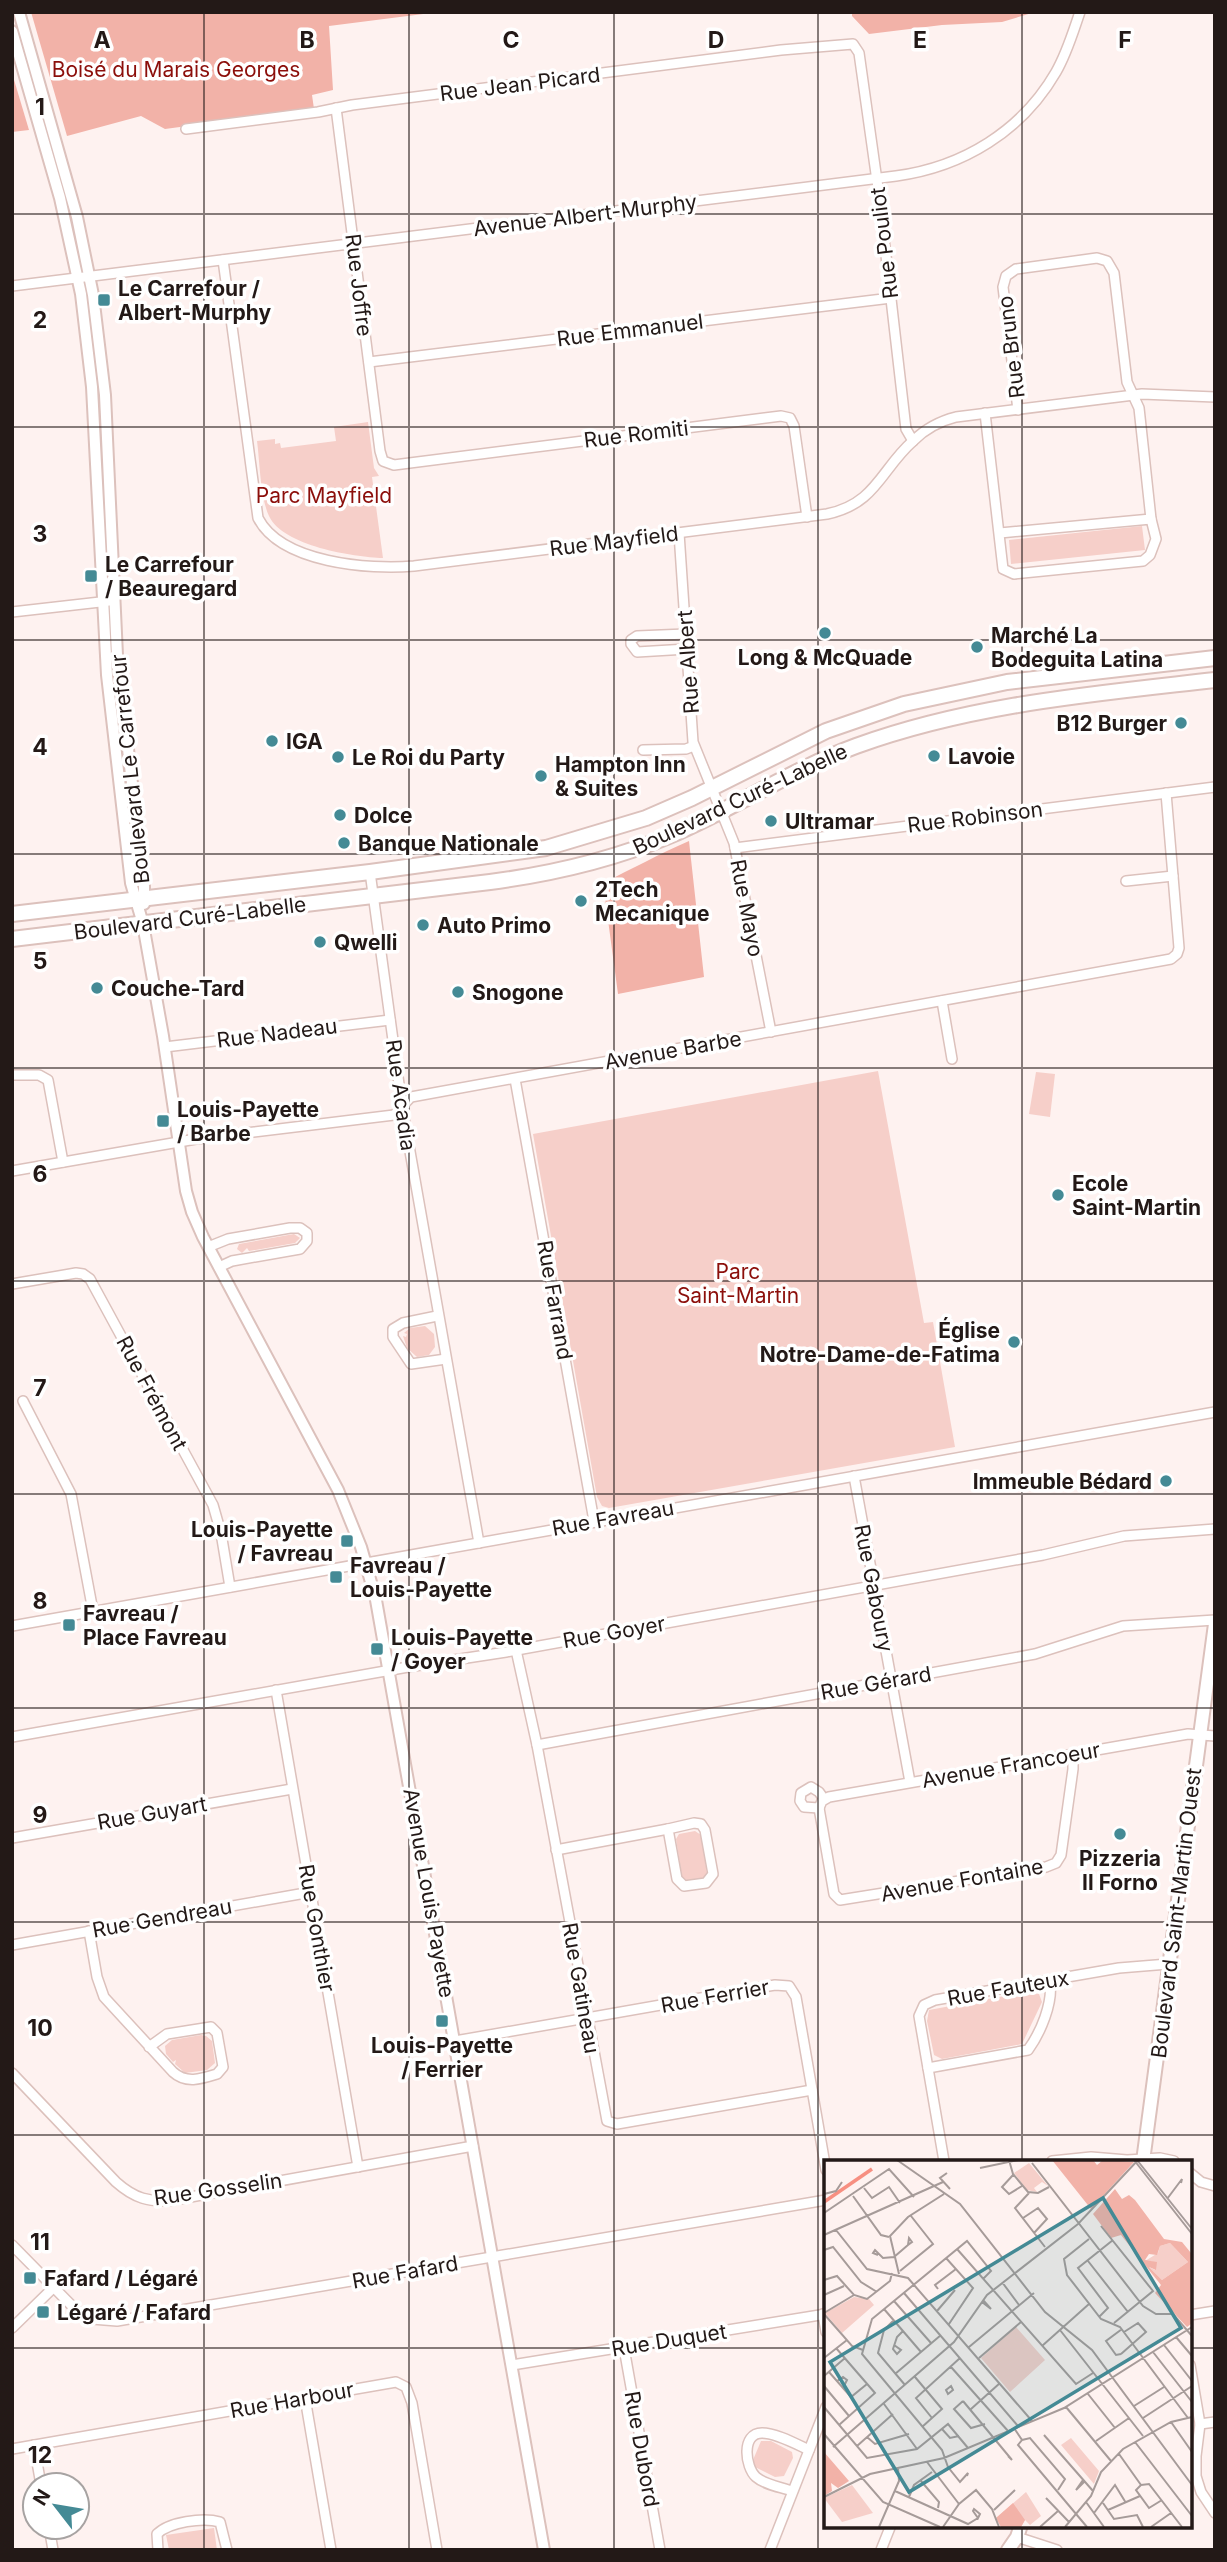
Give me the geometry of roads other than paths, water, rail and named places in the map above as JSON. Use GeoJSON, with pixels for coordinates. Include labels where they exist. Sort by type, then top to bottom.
{"type":"FeatureCollection","features":[{"type":"Feature","properties":{"kind":"main road","name":"Boulevard Curé-Labelle"},"geometry":{"type":"LineString","coordinates":[[12,914],[509,855],[573,842],[646,818],[826,731],[904,704],[1007,682],[1215,658]]}},
{"type":"Feature","properties":{"kind":"main road","name":"Boulevard Curé-Labelle"},"geometry":{"type":"LineString","coordinates":[[12,939],[374,896],[568,869],[648,845],[846,750],[938,720],[1021,703],[1215,680]]}},
{"type":"Feature","properties":{"kind":"main road","name":"Boulevard Saint-Martin Ouest"},"geometry":{"type":"LineString","coordinates":[[1143,2160],[1215,1622]]}},
{"type":"Feature","properties":{"kind":"main road"},"geometry":{"type":"LineString","coordinates":[[1008,2550],[1018,2537]]}},
{"type":"Feature","properties":{"kind":"street","name":"Boulevard Le Carrefour"},"geometry":{"type":"LineString","coordinates":[[19,12],[75,211],[105,395],[118,662],[143,876],[140,899],[143,924]]}},
{"type":"Feature","properties":{"kind":"street","name":"Avenue Albert-Murphy"},"geometry":{"type":"LineString","coordinates":[[12,286],[876,179],[946,165],[975,152],[1007,130],[1035,102],[1056,73],[1080,12]]}},
{"type":"Feature","properties":{"kind":"street","name":"Boulevard Le Carrefour"},"geometry":{"type":"LineString","coordinates":[[12,31],[84,278],[107,675],[131,883],[140,899]]}},
{"type":"Feature","properties":{"kind":"street","name":"Rue Pouliot"},"geometry":{"type":"LineString","coordinates":[[855,45],[860,59],[876,179],[906,429],[913,441]]}},
{"type":"Feature","properties":{"kind":"street","name":"Rue Jean Picard"},"geometry":{"type":"LineString","coordinates":[[186,129],[781,50],[855,45]]}},
{"type":"Feature","properties":{"kind":"street","name":"Rue Joffre"},"geometry":{"type":"LineString","coordinates":[[336,108],[383,461]]}},
{"type":"Feature","properties":{"kind":"street","name":"Rue Bruno"},"geometry":{"type":"LineString","coordinates":[[1018,410],[1003,287],[1006,276],[1016,269],[1097,258],[1107,261],[1114,273],[1127,382],[1134,395]]}},
{"type":"Feature","properties":{"kind":"street","name":"Rue Mayfield"},"geometry":{"type":"LineString","coordinates":[[223,260],[256,511],[264,529],[278,542],[336,561],[405,567],[836,512],[864,497],[880,483],[913,441],[950,419],[1156,393],[1213,396]]}},
{"type":"Feature","properties":{"kind":"street","name":"Rue Emmanuel"},"geometry":{"type":"LineString","coordinates":[[369,362],[891,298]]}},
{"type":"Feature","properties":{"kind":"street"},"geometry":{"type":"LineString","coordinates":[[985,413],[1003,569],[1014,574],[1143,561],[1150,555],[1156,539],[1151,519],[1139,408],[1134,395]]}},
{"type":"Feature","properties":{"kind":"street","name":"Rue Romiti"},"geometry":{"type":"LineString","coordinates":[[383,461],[394,465],[785,416],[790,418],[794,426],[807,516]]}},
{"type":"Feature","properties":{"kind":"street"},"geometry":{"type":"LineString","coordinates":[[1000,533],[1151,519]]}},
{"type":"Feature","properties":{"kind":"street","name":"Rue Albert"},"geometry":{"type":"LineString","coordinates":[[679,533],[694,746],[711,788]]}},
{"type":"Feature","properties":{"kind":"street"},"geometry":{"type":"LineString","coordinates":[[12,612],[114,600]]}},
{"type":"Feature","properties":{"kind":"street"},"geometry":{"type":"LineString","coordinates":[[686,634],[637,636],[631,644],[637,652],[687,649]]}},
{"type":"Feature","properties":{"kind":"street"},"geometry":{"type":"LineString","coordinates":[[643,750],[686,749],[694,746]]}},
{"type":"Feature","properties":{"kind":"street","name":"Rue Mayo"},"geometry":{"type":"LineString","coordinates":[[711,788],[735,848],[771,1032]]}},
{"type":"Feature","properties":{"kind":"street","name":"Rue Robinson"},"geometry":{"type":"LineString","coordinates":[[735,848],[1215,788]]}},
{"type":"Feature","properties":{"kind":"street","name":"Avenue Barbe"},"geometry":{"type":"LineString","coordinates":[[12,1171],[178,1143],[394,1115],[411,1097],[1174,958],[1179,948],[1166,793]]}},
{"type":"Feature","properties":{"kind":"street","name":"Rue Acadia"},"geometry":{"type":"LineString","coordinates":[[370,872],[402,1106],[479,1543]]}},
{"type":"Feature","properties":{"kind":"street"},"geometry":{"type":"LineString","coordinates":[[1126,881],[1173,876]]}},
{"type":"Feature","properties":{"kind":"street","name":"Avenue Louis Payette"},"geometry":{"type":"LineString","coordinates":[[143,924],[191,1212],[329,1471],[349,1515],[366,1563],[382,1623],[544,2550]]}},
{"type":"Feature","properties":{"kind":"street"},"geometry":{"type":"LineString","coordinates":[[943,1000],[952,1059]]}},
{"type":"Feature","properties":{"kind":"street","name":"Rue Nadeau"},"geometry":{"type":"LineString","coordinates":[[164,1047],[390,1020]]}},
{"type":"Feature","properties":{"kind":"street"},"geometry":{"type":"LineString","coordinates":[[12,1075],[39,1074],[48,1080],[63,1162]]}},
{"type":"Feature","properties":{"kind":"street","name":"Rue Farrand"},"geometry":{"type":"LineString","coordinates":[[515,1079],[594,1521]]}},
{"type":"Feature","properties":{"kind":"street"},"geometry":{"type":"LineString","coordinates":[[208,1247],[228,1239],[290,1228],[300,1228],[307,1233],[307,1241],[300,1249],[232,1261],[219,1267]]}},
{"type":"Feature","properties":{"kind":"street","name":"Rue Frémont"},"geometry":{"type":"LineString","coordinates":[[12,1284],[76,1273],[90,1279],[212,1505],[221,1533],[230,1587]]}},
{"type":"Feature","properties":{"kind":"street"},"geometry":{"type":"LineString","coordinates":[[438,1316],[403,1323],[393,1329],[393,1337],[411,1364],[446,1359]]}},
{"type":"Feature","properties":{"kind":"street"},"geometry":{"type":"LineString","coordinates":[[23,1401],[71,1494],[93,1611]]}},
{"type":"Feature","properties":{"kind":"street","name":"Rue Favreau"},"geometry":{"type":"LineString","coordinates":[[12,1626],[1215,1412]]}},
{"type":"Feature","properties":{"kind":"street","name":"Rue Gaboury"},"geometry":{"type":"LineString","coordinates":[[854,1476],[910,1782]]}},
{"type":"Feature","properties":{"kind":"street","name":"Rue Goyer"},"geometry":{"type":"LineString","coordinates":[[12,1737],[1043,1555],[1124,1536],[1215,1529]]}},
{"type":"Feature","properties":{"kind":"street","name":"Rue Gérard"},"geometry":{"type":"LineString","coordinates":[[537,1745],[1035,1654],[1118,1627],[1215,1622]]}},
{"type":"Feature","properties":{"kind":"street","name":"Rue Gatineau"},"geometry":{"type":"LineString","coordinates":[[516,1650],[537,1745],[603,2111],[610,2123],[813,2090]]}},
{"type":"Feature","properties":{"kind":"street","name":"Rue Gonthier"},"geometry":{"type":"LineString","coordinates":[[276,1690],[358,2167]]}},
{"type":"Feature","properties":{"kind":"street","name":"Avenue Francoeur"},"geometry":{"type":"LineString","coordinates":[[822,1804],[910,1782],[1188,1734],[1215,1736]]}},
{"type":"Feature","properties":{"kind":"street","name":"Avenue Fontaine"},"geometry":{"type":"LineString","coordinates":[[822,1804],[834,1894],[840,1900],[1039,1868],[1056,1863],[1062,1847],[1073,1754]]}},
{"type":"Feature","properties":{"kind":"street","name":"Rue Guyart"},"geometry":{"type":"LineString","coordinates":[[12,1838],[292,1789]]}},
{"type":"Feature","properties":{"kind":"street"},"geometry":{"type":"LineString","coordinates":[[556,1850],[697,1823],[704,1828],[713,1872],[709,1882],[687,1886],[678,1882],[668,1829]]}},
{"type":"Feature","properties":{"kind":"street","name":"Rue Gendreau"},"geometry":{"type":"LineString","coordinates":[[12,1945],[311,1892]]}},
{"type":"Feature","properties":{"kind":"street"},"geometry":{"type":"LineString","coordinates":[[89,1931],[100,1990],[107,2002],[149,2047],[173,2072],[183,2080],[214,2076],[221,2072],[223,2067],[218,2033],[211,2027],[167,2034],[149,2047]]}},
{"type":"Feature","properties":{"kind":"street","name":"Rue Fauteux"},"geometry":{"type":"LineString","coordinates":[[944,2160],[919,2016],[925,2004],[1119,1968],[1168,1964]]}},
{"type":"Feature","properties":{"kind":"street"},"geometry":{"type":"LineString","coordinates":[[928,2068],[1028,2050],[1049,2003],[1050,1982]]}},
{"type":"Feature","properties":{"kind":"street","name":"Rue Ferrier"},"geometry":{"type":"LineString","coordinates":[[455,2041],[775,1985],[789,1986],[796,1997],[824,2160]]}},
{"type":"Feature","properties":{"kind":"street","name":"Rue Gosselin"},"geometry":{"type":"LineString","coordinates":[[12,2073],[116,2182],[132,2195],[146,2200],[174,2200],[473,2146]]}},
{"type":"Feature","properties":{"kind":"street"},"geometry":{"type":"LineString","coordinates":[[1060,2160],[1083,2157],[1126,2160]]}},
{"type":"Feature","properties":{"kind":"street"},"geometry":{"type":"LineString","coordinates":[[1143,2160],[1169,2160]]}},
{"type":"Feature","properties":{"kind":"street"},"geometry":{"type":"LineString","coordinates":[[1192,2175],[1201,2182],[1215,2186]]}},
{"type":"Feature","properties":{"kind":"street","name":"Rue Fafard"},"geometry":{"type":"LineString","coordinates":[[12,2245],[70,2305],[86,2317],[99,2321],[117,2321],[824,2200]]}},
{"type":"Feature","properties":{"kind":"street"},"geometry":{"type":"LineString","coordinates":[[12,2328],[53,2288]]}},
{"type":"Feature","properties":{"kind":"street"},"geometry":{"type":"LineString","coordinates":[[1192,2315],[1215,2311]]}},
{"type":"Feature","properties":{"kind":"street","name":"Rue Duquet"},"geometry":{"type":"LineString","coordinates":[[512,2365],[824,2314]]}},
{"type":"Feature","properties":{"kind":"street","name":"Rue Dubord"},"geometry":{"type":"LineString","coordinates":[[624,2348],[660,2550]]}},
{"type":"Feature","properties":{"kind":"street"},"geometry":{"type":"LineString","coordinates":[[1192,2377],[1200,2424],[1196,2476],[1200,2492],[1215,2513]]}},
{"type":"Feature","properties":{"kind":"street","name":"Rue Harbour"},"geometry":{"type":"LineString","coordinates":[[12,2449],[396,2382],[406,2387],[414,2411],[437,2550]]}},
{"type":"Feature","properties":{"kind":"street"},"geometry":{"type":"LineString","coordinates":[[305,2398],[331,2550]]}},
{"type":"Feature","properties":{"kind":"street"},"geometry":{"type":"LineString","coordinates":[[770,2550],[824,2412]]}},
{"type":"Feature","properties":{"kind":"street"},"geometry":{"type":"LineString","coordinates":[[1200,2424],[1215,2422]]}},
{"type":"Feature","properties":{"kind":"street"},"geometry":{"type":"LineString","coordinates":[[792,2491],[758,2479],[752,2473],[747,2456],[748,2442],[754,2435],[764,2433],[809,2450]]}},
{"type":"Feature","properties":{"kind":"street"},"geometry":{"type":"LineString","coordinates":[[34,2445],[39,2471]]}},
{"type":"Feature","properties":{"kind":"street"},"geometry":{"type":"LineString","coordinates":[[158,2550],[157,2534],[163,2528],[211,2519],[220,2522],[227,2550]]}},
{"type":"Feature","properties":{"kind":"street"},"geometry":{"type":"LineString","coordinates":[[881,2550],[890,2527]]}},
{"type":"Feature","properties":{"kind":"street"},"geometry":{"type":"LineString","coordinates":[[1018,2537],[1057,2550]]}},
{"type":"Feature","properties":{"kind":"place","name":"Le Carrefour / Albert-Murphy"},"geometry":{"type":"Point","coordinates":[104,300]}},
{"type":"Feature","properties":{"kind":"place","name":"Le Carrefour / Beauregard"},"geometry":{"type":"Point","coordinates":[91,576]}},
{"type":"Feature","properties":{"kind":"place","name":"Long & McQuade"},"geometry":{"type":"Point","coordinates":[825,633]}},
{"type":"Feature","properties":{"kind":"place","name":"Marché La Bodeguita Latina"},"geometry":{"type":"Point","coordinates":[977,647]}},
{"type":"Feature","properties":{"kind":"place","name":"B12 Burger"},"geometry":{"type":"Point","coordinates":[1181,723]}},
{"type":"Feature","properties":{"kind":"place","name":"IGA"},"geometry":{"type":"Point","coordinates":[272,741]}},
{"type":"Feature","properties":{"kind":"place","name":"Lavoie"},"geometry":{"type":"Point","coordinates":[934,756]}},
{"type":"Feature","properties":{"kind":"place","name":"Le Roi du Party"},"geometry":{"type":"Point","coordinates":[338,757]}},
{"type":"Feature","properties":{"kind":"place","name":"Hampton Inn & Suites"},"geometry":{"type":"Point","coordinates":[541,776]}},
{"type":"Feature","properties":{"kind":"place","name":"Dolce"},"geometry":{"type":"Point","coordinates":[340,815]}},
{"type":"Feature","properties":{"kind":"place","name":"Ultramar"},"geometry":{"type":"Point","coordinates":[771,821]}},
{"type":"Feature","properties":{"kind":"place","name":"Banque Nationale"},"geometry":{"type":"Point","coordinates":[344,843]}},
{"type":"Feature","properties":{"kind":"place","name":"2Tech Mecanique"},"geometry":{"type":"Point","coordinates":[581,901]}},
{"type":"Feature","properties":{"kind":"place","name":"Auto Primo"},"geometry":{"type":"Point","coordinates":[423,925]}},
{"type":"Feature","properties":{"kind":"place","name":"Qwelli"},"geometry":{"type":"Point","coordinates":[320,942]}},
{"type":"Feature","properties":{"kind":"place","name":"Couche-Tard"},"geometry":{"type":"Point","coordinates":[97,988]}},
{"type":"Feature","properties":{"kind":"place","name":"Snogone"},"geometry":{"type":"Point","coordinates":[458,992]}},
{"type":"Feature","properties":{"kind":"place","name":"Louis-Payette / Barbe"},"geometry":{"type":"Point","coordinates":[163,1121]}},
{"type":"Feature","properties":{"kind":"place","name":"Ecole Saint-Martin"},"geometry":{"type":"Point","coordinates":[1058,1195]}},
{"type":"Feature","properties":{"kind":"place","name":"Église Notre-Dame-de-Fatima"},"geometry":{"type":"Point","coordinates":[1014,1342]}},
{"type":"Feature","properties":{"kind":"place","name":"Immeuble Bédard"},"geometry":{"type":"Point","coordinates":[1166,1481]}},
{"type":"Feature","properties":{"kind":"place","name":"Louis-Payette / Favreau"},"geometry":{"type":"Point","coordinates":[347,1541]}},
{"type":"Feature","properties":{"kind":"place","name":"Favreau / Louis-Payette"},"geometry":{"type":"Point","coordinates":[336,1577]}},
{"type":"Feature","properties":{"kind":"place","name":"Favreau / Place Favreau"},"geometry":{"type":"Point","coordinates":[69,1625]}},
{"type":"Feature","properties":{"kind":"place","name":"Louis-Payette / Goyer"},"geometry":{"type":"Point","coordinates":[377,1649]}},
{"type":"Feature","properties":{"kind":"place","name":"Pizzeria Il Forno"},"geometry":{"type":"Point","coordinates":[1120,1834]}},
{"type":"Feature","properties":{"kind":"place","name":"Louis-Payette / Ferrier"},"geometry":{"type":"Point","coordinates":[442,2021]}},
{"type":"Feature","properties":{"kind":"place","name":"Fafard / Légaré"},"geometry":{"type":"Point","coordinates":[30,2278]}},
{"type":"Feature","properties":{"kind":"place","name":"Légaré / Fafard"},"geometry":{"type":"Point","coordinates":[43,2312]}},
{"type":"Feature","properties":{"kind":"park label","name":"Boisé du Marais Georges"},"geometry":{"type":"Point","coordinates":[176,69]}},
{"type":"Feature","properties":{"kind":"park label","name":"Parc Mayfield"},"geometry":{"type":"Point","coordinates":[324,495]}},
{"type":"Feature","properties":{"kind":"park label","name":"Parc Saint-Martin"},"geometry":{"type":"Point","coordinates":[738,1283]}}]}
